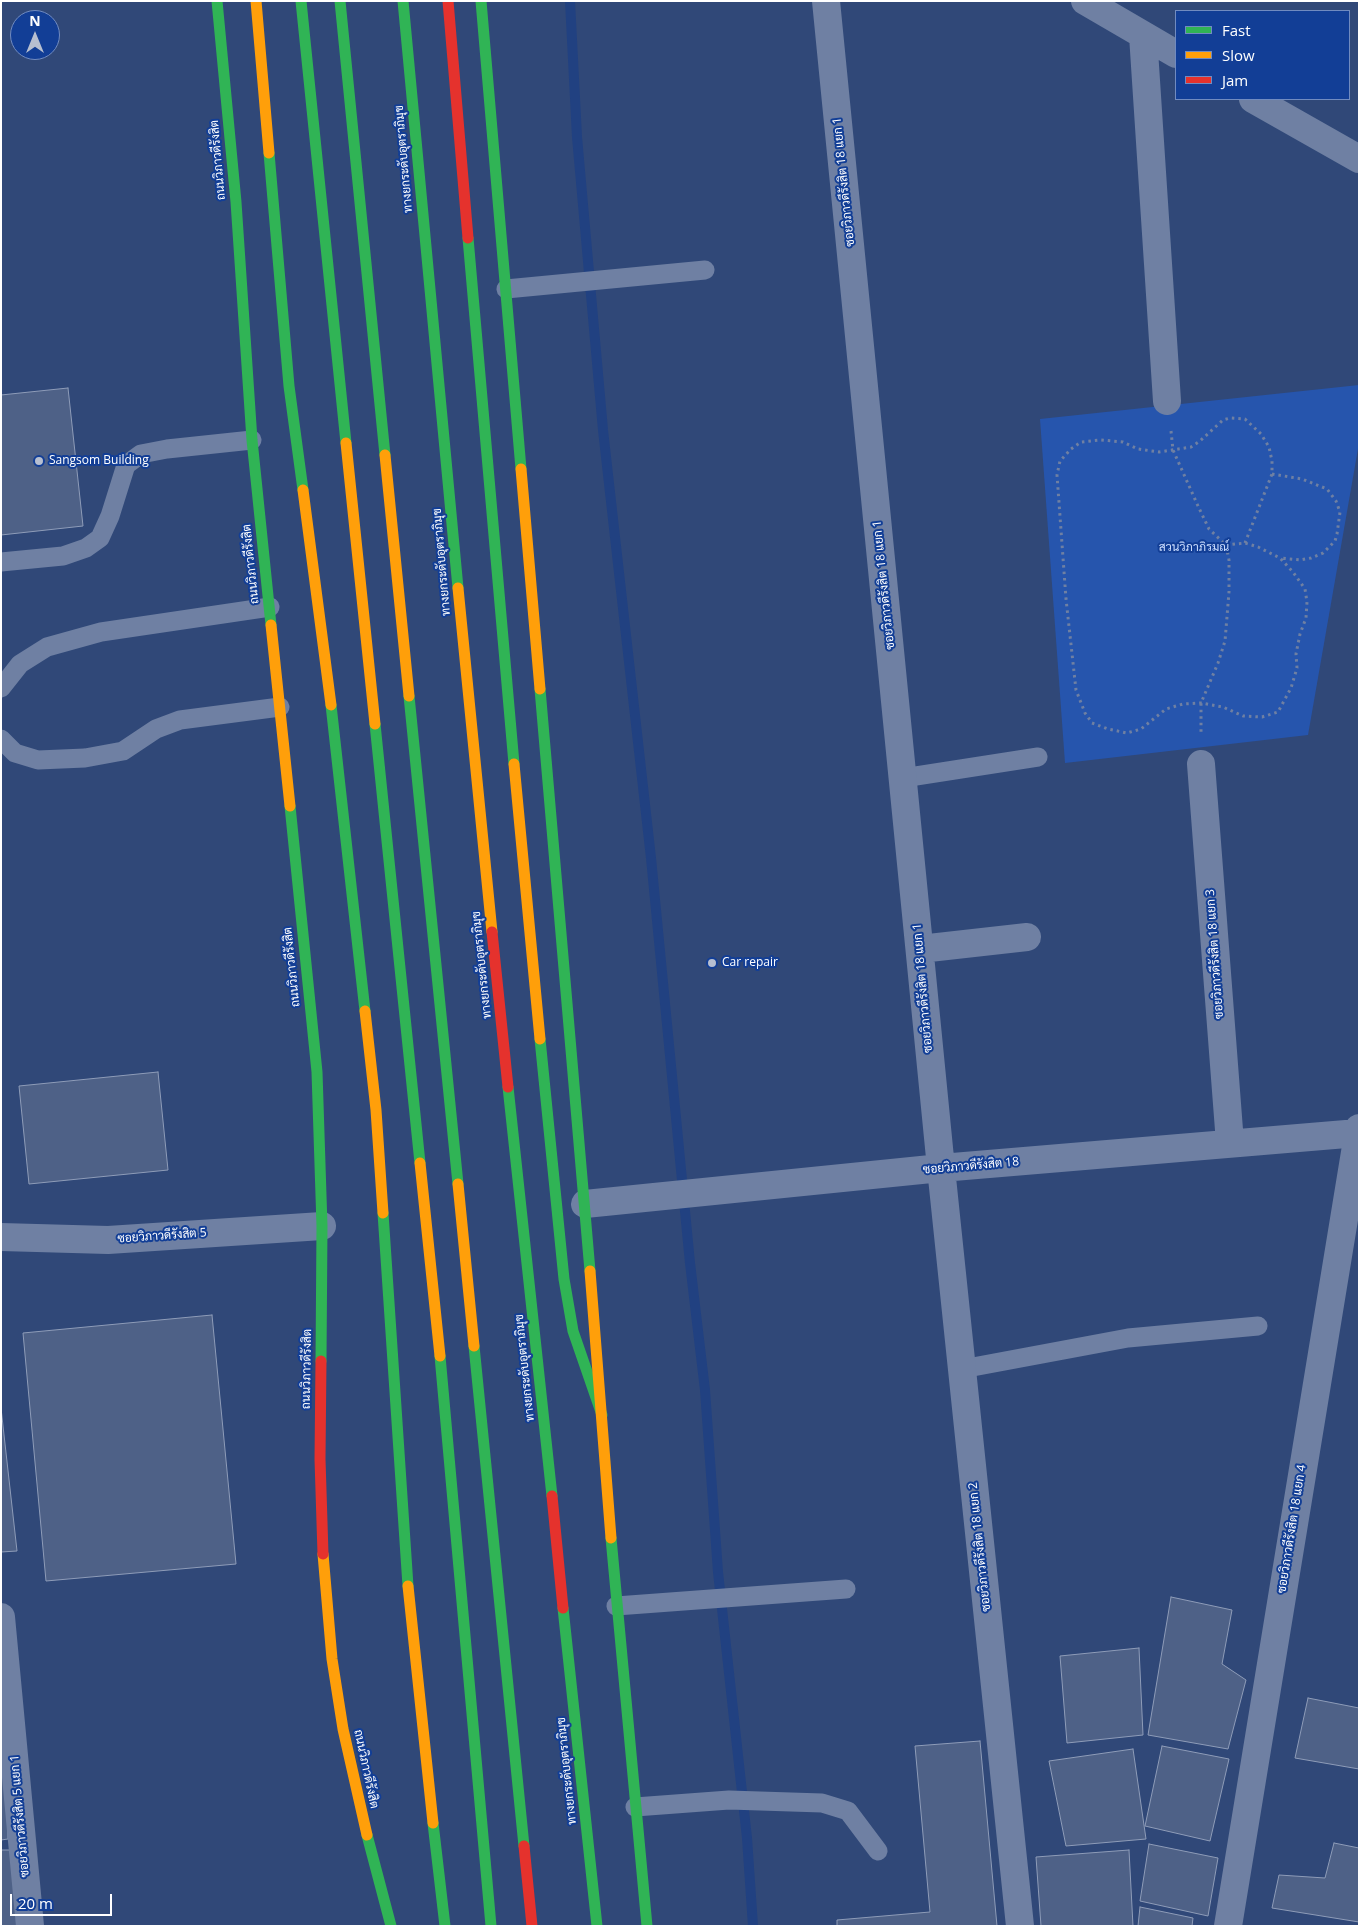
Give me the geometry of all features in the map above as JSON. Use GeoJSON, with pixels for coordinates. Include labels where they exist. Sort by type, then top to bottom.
{"type":"FeatureCollection","features":[{"type":"Feature","properties":{"kind":"main road","name":"ถนนวิภาวดีรังสิต"},"geometry":{"type":"LineString","coordinates":[[216,1],[236,202],[252,440],[317,1072],[322,1226],[320,1459],[325,1584],[332,1659],[343,1729],[359,1805],[391,1926]]}},
{"type":"Feature","properties":{"kind":"main road"},"geometry":{"type":"LineString","coordinates":[[256,1],[289,386],[331,704],[376,1110],[407,1573],[421,1719],[445,1926]]}},
{"type":"Feature","properties":{"kind":"main road"},"geometry":{"type":"LineString","coordinates":[[301,1],[443,1384],[492,1926]]}},
{"type":"Feature","properties":{"kind":"main road"},"geometry":{"type":"LineString","coordinates":[[340,1],[532,1926]]}},
{"type":"Feature","properties":{"kind":"main road","name":"ทางยกระดับอุตราภิมุข"},"geometry":{"type":"LineString","coordinates":[[402,1],[482,838],[597,1926]]}},
{"type":"Feature","properties":{"kind":"main road"},"geometry":{"type":"LineString","coordinates":[[448,1],[508,698],[564,1279],[573,1331],[602,1415]]}},
{"type":"Feature","properties":{"kind":"main road"},"geometry":{"type":"LineString","coordinates":[[481,1],[602,1415],[616,1606],[646,1926]]}},
{"type":"Feature","properties":{"kind":"main road"},"geometry":{"type":"LineString","coordinates":[[500,895],[520,1123],[604,1926]]}},
{"type":"Feature","properties":{"kind":"street","name":"ซอยวิภาวดีรังสิต 18 แยก 1"},"geometry":{"type":"LineString","coordinates":[[826,1],[941,1168]]}},
{"type":"Feature","properties":{"kind":"street"},"geometry":{"type":"LineString","coordinates":[[1084,1],[1175,53]]}},
{"type":"Feature","properties":{"kind":"street"},"geometry":{"type":"LineString","coordinates":[[1143,35],[1167,401]]}},
{"type":"Feature","properties":{"kind":"street"},"geometry":{"type":"LineString","coordinates":[[1255,100],[1359,160]]}},
{"type":"Feature","properties":{"kind":"street","name":"ซอยวิภาวดีรังสิต 18 แยก 3"},"geometry":{"type":"LineString","coordinates":[[1201,764],[1230,1142]]}},
{"type":"Feature","properties":{"kind":"street"},"geometry":{"type":"LineString","coordinates":[[920,949],[1027,937]]}},
{"type":"Feature","properties":{"kind":"street","name":"ซอยวิภาวดีรังสิต 18"},"geometry":{"type":"LineString","coordinates":[[584,1204],[941,1168],[1358,1130]]}},
{"type":"Feature","properties":{"kind":"street","name":"ซอยวิภาวดีรังสิต 18 แยก 4"},"geometry":{"type":"LineString","coordinates":[[1228,1926],[1358,1130]]}},
{"type":"Feature","properties":{"kind":"street","name":"ซอยวิภาวดีรังสิต 18 แยก 2"},"geometry":{"type":"LineString","coordinates":[[941,1168],[1020,1926]]}},
{"type":"Feature","properties":{"kind":"street","name":"ซอยวิภาวดีรังสิต 5"},"geometry":{"type":"LineString","coordinates":[[1,1237],[108,1240],[322,1226]]}},
{"type":"Feature","properties":{"kind":"street","name":"ซอยวิภาวดีรังสิต 5 แยก 1"},"geometry":{"type":"LineString","coordinates":[[1,1617],[30,1926]]}},
{"type":"Feature","properties":{"kind":"lane"},"geometry":{"type":"LineString","coordinates":[[506,289],[705,270]]}},
{"type":"Feature","properties":{"kind":"lane"},"geometry":{"type":"LineString","coordinates":[[1,562],[63,556],[86,548],[100,538],[110,516],[126,466],[141,454],[167,449],[252,440]]}},
{"type":"Feature","properties":{"kind":"lane"},"geometry":{"type":"LineString","coordinates":[[1,688],[20,664],[47,647],[101,632],[270,607]]}},
{"type":"Feature","properties":{"kind":"lane"},"geometry":{"type":"LineString","coordinates":[[1,740],[14,752],[38,760],[84,758],[123,751],[156,729],[180,720],[280,707]]}},
{"type":"Feature","properties":{"kind":"lane"},"geometry":{"type":"LineString","coordinates":[[904,778],[1038,757]]}},
{"type":"Feature","properties":{"kind":"lane"},"geometry":{"type":"LineString","coordinates":[[962,1369],[1128,1338],[1258,1326]]}},
{"type":"Feature","properties":{"kind":"lane"},"geometry":{"type":"LineString","coordinates":[[616,1606],[846,1589]]}},
{"type":"Feature","properties":{"kind":"lane"},"geometry":{"type":"LineString","coordinates":[[634,1806],[729,1800],[822,1802],[848,1810],[878,1851]]}},
{"type":"Feature","properties":{"kind":"path"},"geometry":{"type":"LineString","coordinates":[[1226,545],[1245,543],[1280,558],[1305,589],[1307,602],[1306,618],[1298,641],[1296,654],[1297,668],[1291,688],[1278,712],[1262,717],[1244,716],[1223,707],[1201,702],[1166,709],[1141,729],[1127,733],[1092,723],[1085,713],[1076,690],[1066,599],[1057,474],[1060,461],[1071,449],[1081,442],[1101,440],[1124,442],[1138,449],[1159,452],[1191,447],[1223,420],[1230,418],[1245,419],[1261,434],[1269,447],[1272,461],[1272,474],[1245,543]]}},
{"type":"Feature","properties":{"kind":"path"},"geometry":{"type":"LineString","coordinates":[[1173,450],[1209,529],[1226,545],[1229,560],[1229,592],[1225,641],[1218,663],[1201,702]]}},
{"type":"Feature","properties":{"kind":"path"},"geometry":{"type":"LineString","coordinates":[[1272,474],[1302,478],[1327,489],[1336,501],[1340,512],[1335,541],[1324,553],[1300,560],[1280,558]]}},
{"type":"Feature","properties":{"kind":"green space","name":"สวนวิภาภิรมณ์"},"geometry":{"type":"Polygon","coordinates":[[[1359,385],[1359,443],[1308,735],[1065,763],[1040,419],[1359,385]]]}},
{"type":"Feature","properties":{"kind":"building","name":"Sangsom Building"},"geometry":{"type":"Polygon","coordinates":[[[68,388],[83,526],[1,535],[1,395],[68,388]]]}},
{"type":"Feature","properties":{"kind":"building"},"geometry":{"type":"Polygon","coordinates":[[[158,1072],[168,1170],[29,1184],[19,1086],[158,1072]]]}},
{"type":"Feature","properties":{"kind":"building"},"geometry":{"type":"Polygon","coordinates":[[[212,1315],[236,1564],[46,1581],[23,1333],[212,1315]]]}},
{"type":"Feature","properties":{"kind":"building"},"geometry":{"type":"Polygon","coordinates":[[[1,1408],[17,1551],[1,1552],[1,1408]]]}},
{"type":"Feature","properties":{"kind":"building"},"geometry":{"type":"Polygon","coordinates":[[[1171,1597],[1232,1610],[1222,1664],[1246,1680],[1228,1749],[1148,1735],[1171,1597]]]}},
{"type":"Feature","properties":{"kind":"building"},"geometry":{"type":"Polygon","coordinates":[[[1139,1648],[1143,1735],[1067,1743],[1060,1656],[1139,1648]]]}},
{"type":"Feature","properties":{"kind":"building"},"geometry":{"type":"Polygon","coordinates":[[[1308,1698],[1359,1708],[1359,1769],[1295,1758],[1308,1698]]]}},
{"type":"Feature","properties":{"kind":"building"},"geometry":{"type":"Polygon","coordinates":[[[980,1741],[997,1926],[837,1926],[837,1920],[930,1912],[915,1746],[980,1741]]]}},
{"type":"Feature","properties":{"kind":"building"},"geometry":{"type":"Polygon","coordinates":[[[1162,1746],[1229,1759],[1210,1841],[1145,1826],[1162,1746]]]}},
{"type":"Feature","properties":{"kind":"building"},"geometry":{"type":"Polygon","coordinates":[[[1133,1749],[1146,1839],[1066,1846],[1049,1761],[1133,1749]]]}},
{"type":"Feature","properties":{"kind":"building"},"geometry":{"type":"Polygon","coordinates":[[[1,1756],[5,1756],[8,1839],[1,1840],[1,1756]]]}},
{"type":"Feature","properties":{"kind":"building"},"geometry":{"type":"Polygon","coordinates":[[[1334,1843],[1359,1848],[1359,1922],[1272,1908],[1279,1875],[1325,1878],[1334,1843]]]}},
{"type":"Feature","properties":{"kind":"building"},"geometry":{"type":"Polygon","coordinates":[[[1149,1844],[1218,1858],[1208,1916],[1140,1901],[1149,1844]]]}},
{"type":"Feature","properties":{"kind":"building"},"geometry":{"type":"Polygon","coordinates":[[[1,1850],[12,1850],[18,1926],[1,1926],[1,1850]]]}},
{"type":"Feature","properties":{"kind":"building"},"geometry":{"type":"Polygon","coordinates":[[[1129,1850],[1133,1926],[1041,1926],[1036,1857],[1129,1850]]]}},
{"type":"Feature","properties":{"kind":"building"},"geometry":{"type":"Polygon","coordinates":[[[1140,1907],[1193,1918],[1192,1926],[1138,1926],[1140,1907]]]}},
{"type":"Feature","properties":{"kind":"waterway"},"geometry":{"type":"LineString","coordinates":[[570,1],[577,137],[603,430],[651,858],[690,1263],[705,1390],[718,1572],[747,1838],[753,1926]]}},
{"type":"Feature","properties":{"kind":"traffic: fast"},"geometry":{"type":"LineString","coordinates":[[217,1],[236,202],[252,440],[271,625]]}},
{"type":"Feature","properties":{"kind":"traffic: fast"},"geometry":{"type":"LineString","coordinates":[[301,1],[346,443]]}},
{"type":"Feature","properties":{"kind":"traffic: fast"},"geometry":{"type":"LineString","coordinates":[[340,1],[385,455]]}},
{"type":"Feature","properties":{"kind":"traffic: fast"},"geometry":{"type":"LineString","coordinates":[[403,1],[458,588]]}},
{"type":"Feature","properties":{"kind":"traffic: fast"},"geometry":{"type":"LineString","coordinates":[[481,1],[521,469]]}},
{"type":"Feature","properties":{"kind":"traffic: fast"},"geometry":{"type":"LineString","coordinates":[[269,153],[289,386],[303,490]]}},
{"type":"Feature","properties":{"kind":"traffic: fast"},"geometry":{"type":"LineString","coordinates":[[468,238],[514,764]]}},
{"type":"Feature","properties":{"kind":"traffic: fast"},"geometry":{"type":"LineString","coordinates":[[540,689],[590,1271]]}},
{"type":"Feature","properties":{"kind":"traffic: fast"},"geometry":{"type":"LineString","coordinates":[[409,696],[458,1184]]}},
{"type":"Feature","properties":{"kind":"traffic: fast"},"geometry":{"type":"LineString","coordinates":[[331,705],[365,1011]]}},
{"type":"Feature","properties":{"kind":"traffic: fast"},"geometry":{"type":"LineString","coordinates":[[375,724],[420,1163]]}},
{"type":"Feature","properties":{"kind":"traffic: fast"},"geometry":{"type":"LineString","coordinates":[[290,806],[317,1072],[322,1226],[321,1361]]}},
{"type":"Feature","properties":{"kind":"traffic: fast"},"geometry":{"type":"LineString","coordinates":[[540,1039],[564,1279],[573,1331],[602,1415]]}},
{"type":"Feature","properties":{"kind":"traffic: fast"},"geometry":{"type":"LineString","coordinates":[[508,1087],[552,1496]]}},
{"type":"Feature","properties":{"kind":"traffic: fast"},"geometry":{"type":"LineString","coordinates":[[383,1213],[408,1586]]}},
{"type":"Feature","properties":{"kind":"traffic: fast"},"geometry":{"type":"LineString","coordinates":[[474,1346],[524,1846]]}},
{"type":"Feature","properties":{"kind":"traffic: fast"},"geometry":{"type":"LineString","coordinates":[[440,1356],[491,1926]]}},
{"type":"Feature","properties":{"kind":"traffic: fast"},"geometry":{"type":"LineString","coordinates":[[611,1538],[647,1926]]}},
{"type":"Feature","properties":{"kind":"traffic: fast"},"geometry":{"type":"LineString","coordinates":[[563,1608],[597,1926]]}},
{"type":"Feature","properties":{"kind":"traffic: fast"},"geometry":{"type":"LineString","coordinates":[[433,1823],[445,1926]]}},
{"type":"Feature","properties":{"kind":"traffic: fast"},"geometry":{"type":"LineString","coordinates":[[367,1835],[391,1926]]}},
{"type":"Feature","properties":{"kind":"traffic: slow"},"geometry":{"type":"LineString","coordinates":[[256,1],[269,153]]}},
{"type":"Feature","properties":{"kind":"traffic: slow"},"geometry":{"type":"LineString","coordinates":[[346,443],[375,724]]}},
{"type":"Feature","properties":{"kind":"traffic: slow"},"geometry":{"type":"LineString","coordinates":[[385,455],[409,696]]}},
{"type":"Feature","properties":{"kind":"traffic: slow"},"geometry":{"type":"LineString","coordinates":[[521,469],[540,689]]}},
{"type":"Feature","properties":{"kind":"traffic: slow"},"geometry":{"type":"LineString","coordinates":[[303,490],[331,705]]}},
{"type":"Feature","properties":{"kind":"traffic: slow"},"geometry":{"type":"LineString","coordinates":[[458,588],[492,932]]}},
{"type":"Feature","properties":{"kind":"traffic: slow"},"geometry":{"type":"LineString","coordinates":[[271,625],[290,806]]}},
{"type":"Feature","properties":{"kind":"traffic: slow"},"geometry":{"type":"LineString","coordinates":[[514,764],[540,1039]]}},
{"type":"Feature","properties":{"kind":"traffic: slow"},"geometry":{"type":"LineString","coordinates":[[365,1011],[376,1110],[383,1213]]}},
{"type":"Feature","properties":{"kind":"traffic: slow"},"geometry":{"type":"LineString","coordinates":[[420,1163],[440,1356]]}},
{"type":"Feature","properties":{"kind":"traffic: slow"},"geometry":{"type":"LineString","coordinates":[[458,1184],[474,1346]]}},
{"type":"Feature","properties":{"kind":"traffic: slow"},"geometry":{"type":"LineString","coordinates":[[590,1271],[611,1538]]}},
{"type":"Feature","properties":{"kind":"traffic: slow"},"geometry":{"type":"LineString","coordinates":[[323,1554],[332,1659],[343,1729],[367,1835]]}},
{"type":"Feature","properties":{"kind":"traffic: slow"},"geometry":{"type":"LineString","coordinates":[[408,1586],[433,1823]]}},
{"type":"Feature","properties":{"kind":"traffic: jam"},"geometry":{"type":"LineString","coordinates":[[448,1],[468,238]]}},
{"type":"Feature","properties":{"kind":"traffic: jam"},"geometry":{"type":"LineString","coordinates":[[492,932],[508,1087]]}},
{"type":"Feature","properties":{"kind":"traffic: jam"},"geometry":{"type":"LineString","coordinates":[[321,1361],[320,1459],[323,1554]]}},
{"type":"Feature","properties":{"kind":"traffic: jam"},"geometry":{"type":"LineString","coordinates":[[552,1496],[563,1608]]}},
{"type":"Feature","properties":{"kind":"traffic: jam"},"geometry":{"type":"LineString","coordinates":[[524,1846],[532,1926]]}},
{"type":"Feature","properties":{"kind":"place","name":"Sangsom Building"},"geometry":{"type":"Point","coordinates":[39,461]}},
{"type":"Feature","properties":{"kind":"place","name":"Car repair"},"geometry":{"type":"Point","coordinates":[712,963]}}]}
